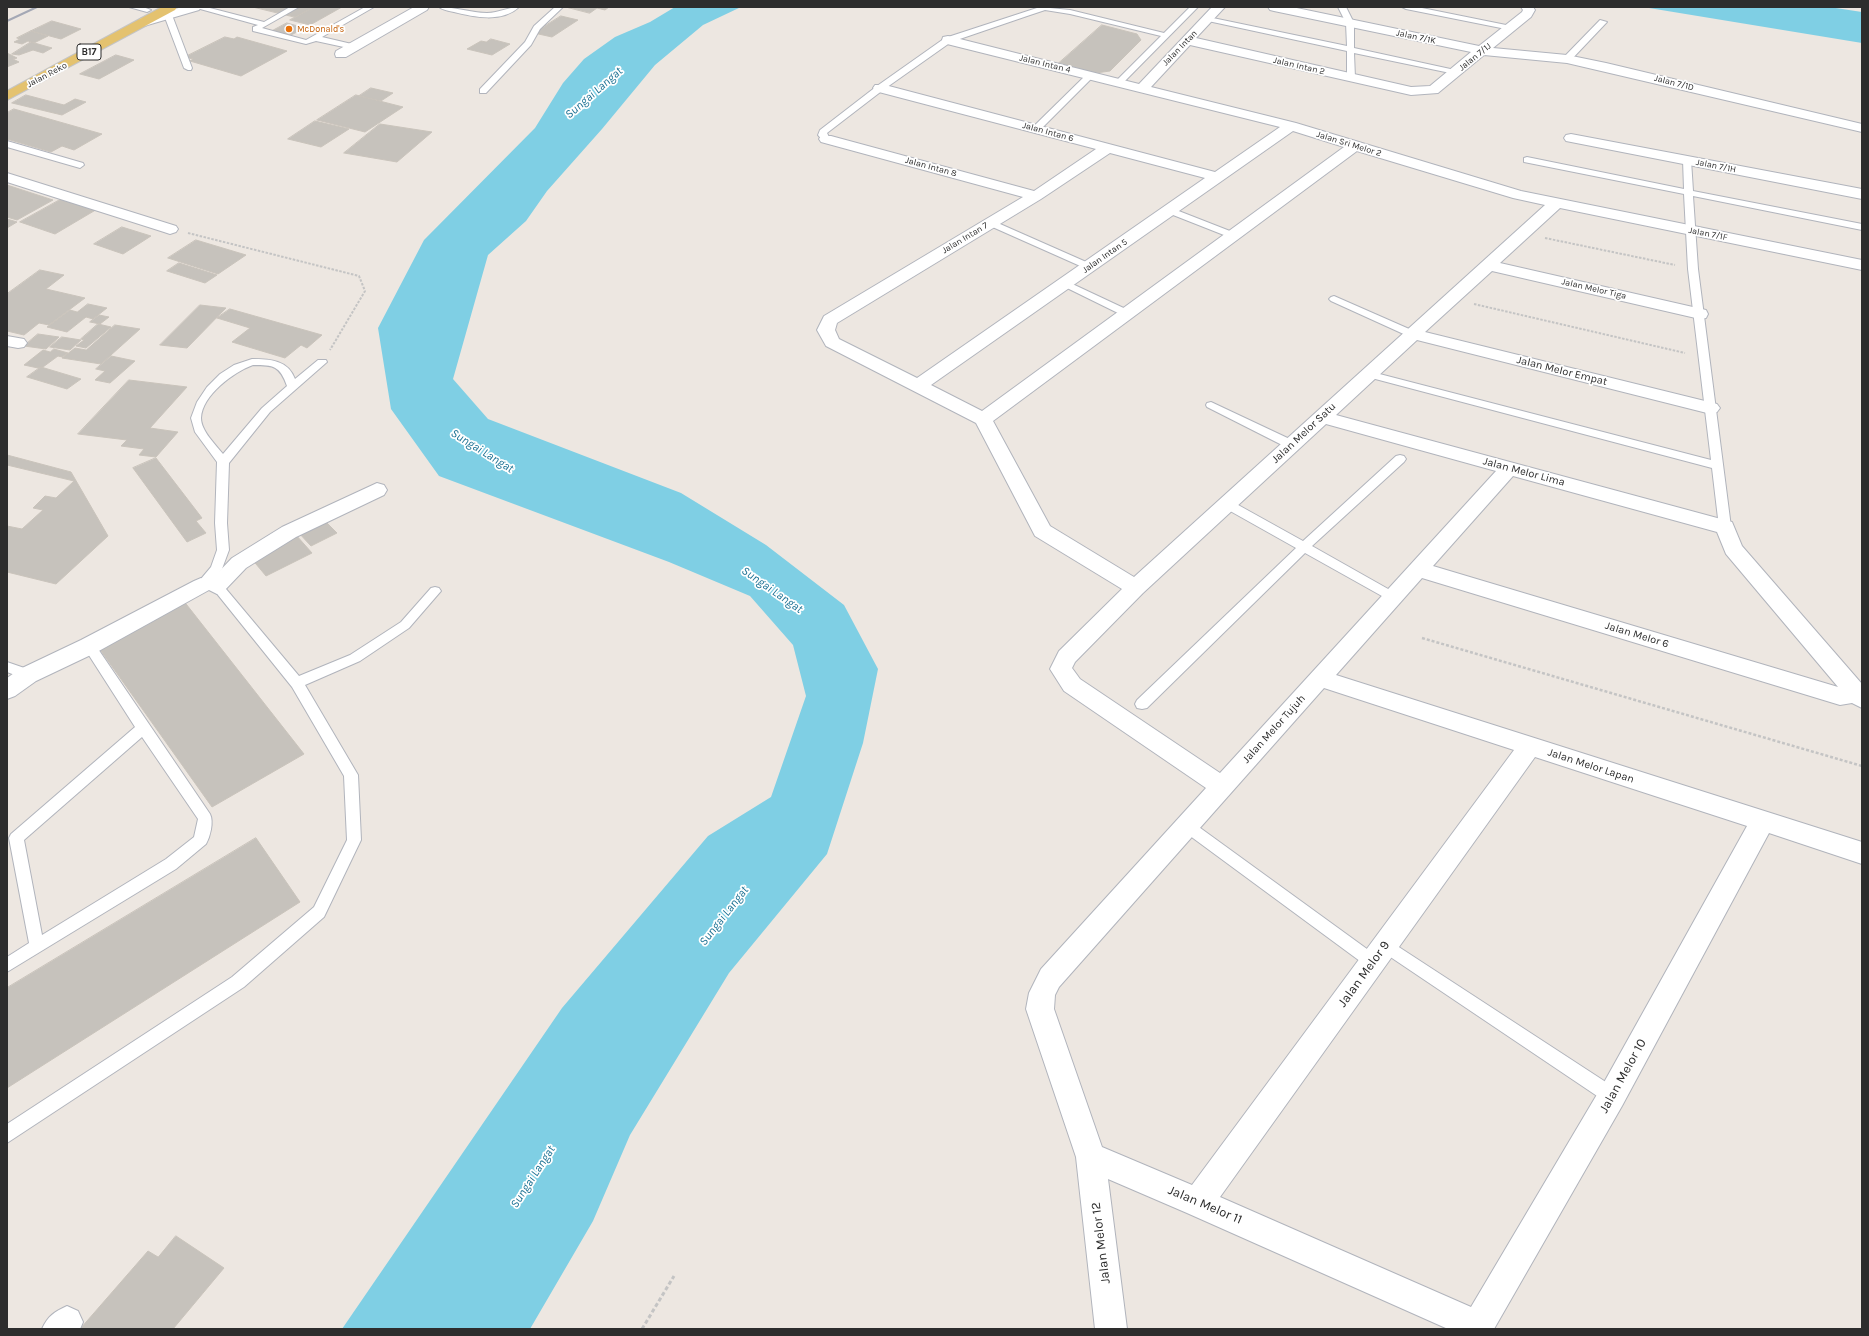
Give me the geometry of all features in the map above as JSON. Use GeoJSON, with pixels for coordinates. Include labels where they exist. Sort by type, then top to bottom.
{"type":"FeatureCollection","features":[{"type":"Feature","properties":{"kind":"main road","name":"Jalan Reko"},"geometry":{"type":"LineString","coordinates":[[7,87],[148,13],[169,11]]}},
{"type":"Feature","properties":{"kind":"main road","name":"Jalan Reko"},"geometry":{"type":"LineString","coordinates":[[7,96],[148,13]]}},
{"type":"Feature","properties":{"kind":"street"},"geometry":{"type":"LineString","coordinates":[[169,11],[196,7]]}},
{"type":"Feature","properties":{"kind":"street"},"geometry":{"type":"LineString","coordinates":[[341,54],[424,7]]}},
{"type":"Feature","properties":{"kind":"street","name":"Jalan Intan"},"geometry":{"type":"LineString","coordinates":[[1141,89],[1219,7]]}},
{"type":"Feature","properties":{"kind":"street","name":"Jalan 7/1K"},"geometry":{"type":"LineString","coordinates":[[1274,7],[1483,50]]}},
{"type":"Feature","properties":{"kind":"street","name":"Jalan 7/1J"},"geometry":{"type":"LineString","coordinates":[[1411,91],[1433,90],[1527,14],[1527,7]]}},
{"type":"Feature","properties":{"kind":"street","name":"Jalan Intan 4"},"geometry":{"type":"LineString","coordinates":[[948,40],[1141,89]]}},
{"type":"Feature","properties":{"kind":"street","name":"Jalan Intan 2"},"geometry":{"type":"LineString","coordinates":[[1187,40],[1411,91]]}},
{"type":"Feature","properties":{"kind":"street","name":"Jalan 7/1D"},"geometry":{"type":"LineString","coordinates":[[1483,50],[1567,59],[1606,67],[1862,128]]}},
{"type":"Feature","properties":{"kind":"street","name":"Jalan Intan 6"},"geometry":{"type":"LineString","coordinates":[[880,88],[1217,177]]}},
{"type":"Feature","properties":{"kind":"street","name":"Jalan Sri Melor 2"},"geometry":{"type":"LineString","coordinates":[[1141,89],[1292,126],[1484,186],[1555,204]]}},
{"type":"Feature","properties":{"kind":"street","name":"Jalan Intan 5"},"geometry":{"type":"LineString","coordinates":[[918,386],[1292,126]]}},
{"type":"Feature","properties":{"kind":"street","name":"Jalan 7/1H"},"geometry":{"type":"LineString","coordinates":[[1571,138],[1862,194]]}},
{"type":"Feature","properties":{"kind":"street","name":"Jalan Intan 8"},"geometry":{"type":"LineString","coordinates":[[826,139],[1036,196]]}},
{"type":"Feature","properties":{"kind":"street"},"geometry":{"type":"LineString","coordinates":[[983,419],[1355,145]]}},
{"type":"Feature","properties":{"kind":"street","name":"Jalan Intan 7"},"geometry":{"type":"LineString","coordinates":[[918,386],[832,342],[826,330],[830,320],[1036,196],[1108,148]]}},
{"type":"Feature","properties":{"kind":"street"},"geometry":{"type":"LineString","coordinates":[[7,177],[170,229]]}},
{"type":"Feature","properties":{"kind":"street","name":"Jalan 7/1F"},"geometry":{"type":"LineString","coordinates":[[1555,204],[1862,265]]}},
{"type":"Feature","properties":{"kind":"street","name":"Jalan Melor Satu"},"geometry":{"type":"LineString","coordinates":[[1222,787],[1072,685],[1060,669],[1067,657],[1136,588],[1555,204]]}},
{"type":"Feature","properties":{"kind":"street","name":"Jalan Melor Tiga"},"geometry":{"type":"LineString","coordinates":[[1488,265],[1700,314]]}},
{"type":"Feature","properties":{"kind":"street","name":"Jalan Melor Empat"},"geometry":{"type":"LineString","coordinates":[[1412,334],[1711,408]]}},
{"type":"Feature","properties":{"kind":"street"},"geometry":{"type":"LineString","coordinates":[[918,386],[983,419],[1042,531],[1136,588]]}},
{"type":"Feature","properties":{"kind":"street","name":"Jalan Melor Lima"},"geometry":{"type":"LineString","coordinates":[[1322,417],[1725,527]]}},
{"type":"Feature","properties":{"kind":"street","name":"Jalan Melor Tujuh"},"geometry":{"type":"LineString","coordinates":[[1091,1157],[1040,1010],[1042,993],[1050,978],[1509,468]]}},
{"type":"Feature","properties":{"kind":"street"},"geometry":{"type":"LineString","coordinates":[[7,690],[28,675],[209,586],[239,563],[289,532],[377,490]]}},
{"type":"Feature","properties":{"kind":"street"},"geometry":{"type":"LineString","coordinates":[[1725,527],[1732,549],[1860,696]]}},
{"type":"Feature","properties":{"kind":"street","name":"Jalan Melor 6"},"geometry":{"type":"LineString","coordinates":[[1418,569],[1840,696],[1860,696]]}},
{"type":"Feature","properties":{"kind":"street","name":"Jalan Melor Lapan"},"geometry":{"type":"LineString","coordinates":[[1319,678],[1862,853]]}},
{"type":"Feature","properties":{"kind":"street","name":"Jalan Melor 9"},"geometry":{"type":"LineString","coordinates":[[1198,1202],[1530,746]]}},
{"type":"Feature","properties":{"kind":"street","name":"Jalan Melor 10"},"geometry":{"type":"LineString","coordinates":[[1476,1328],[1612,1096],[1763,821]]}},
{"type":"Feature","properties":{"kind":"street","name":"Jalan Melor 11"},"geometry":{"type":"LineString","coordinates":[[1091,1157],[1198,1202],[1476,1328]]}},
{"type":"Feature","properties":{"kind":"street","name":"Jalan Melor 12"},"geometry":{"type":"LineString","coordinates":[[1091,1157],[1115,1327]]}},
{"type":"Feature","properties":{"kind":"lane"},"geometry":{"type":"LineString","coordinates":[[133,7],[148,13]]}},
{"type":"Feature","properties":{"kind":"lane"},"geometry":{"type":"LineString","coordinates":[[196,7],[264,24]]}},
{"type":"Feature","properties":{"kind":"lane"},"geometry":{"type":"LineString","coordinates":[[221,14],[235,7]]}},
{"type":"Feature","properties":{"kind":"lane"},"geometry":{"type":"LineString","coordinates":[[295,7],[256,29],[306,42],[370,7]]}},
{"type":"Feature","properties":{"kind":"lane"},"geometry":{"type":"LineString","coordinates":[[443,7],[482,15],[496,16],[515,7]]}},
{"type":"Feature","properties":{"kind":"lane"},"geometry":{"type":"LineString","coordinates":[[483,91],[528,43],[537,28],[559,7]]}},
{"type":"Feature","properties":{"kind":"lane"},"geometry":{"type":"LineString","coordinates":[[1118,83],[1194,7]]}},
{"type":"Feature","properties":{"kind":"lane"},"geometry":{"type":"LineString","coordinates":[[1342,7],[1350,23],[1351,78]]}},
{"type":"Feature","properties":{"kind":"lane"},"geometry":{"type":"LineString","coordinates":[[1406,7],[1511,28]]}},
{"type":"Feature","properties":{"kind":"lane"},"geometry":{"type":"LineString","coordinates":[[826,139],[822,135],[823,132],[880,88],[948,40],[1046,8],[1070,12],[1165,35]]}},
{"type":"Feature","properties":{"kind":"lane"},"geometry":{"type":"LineString","coordinates":[[169,11],[188,68]]}},
{"type":"Feature","properties":{"kind":"lane"},"geometry":{"type":"LineString","coordinates":[[1208,19],[1455,72]]}},
{"type":"Feature","properties":{"kind":"lane"},"geometry":{"type":"LineString","coordinates":[[1567,59],[1603,22]]}},
{"type":"Feature","properties":{"kind":"lane"},"geometry":{"type":"LineString","coordinates":[[315,38],[353,47]]}},
{"type":"Feature","properties":{"kind":"lane"},"geometry":{"type":"LineString","coordinates":[[1036,129],[1090,76]]}},
{"type":"Feature","properties":{"kind":"lane"},"geometry":{"type":"LineString","coordinates":[[7,144],[80,165]]}},
{"type":"Feature","properties":{"kind":"lane"},"geometry":{"type":"LineString","coordinates":[[1527,160],[1690,194],[1862,227]]}},
{"type":"Feature","properties":{"kind":"lane"},"geometry":{"type":"LineString","coordinates":[[1687,160],[1693,269],[1700,314],[1725,527]]}},
{"type":"Feature","properties":{"kind":"lane"},"geometry":{"type":"LineString","coordinates":[[1170,211],[1232,235]]}},
{"type":"Feature","properties":{"kind":"lane"},"geometry":{"type":"LineString","coordinates":[[991,223],[1090,266]]}},
{"type":"Feature","properties":{"kind":"lane"},"geometry":{"type":"LineString","coordinates":[[1066,284],[1126,313]]}},
{"type":"Feature","properties":{"kind":"lane"},"geometry":{"type":"LineString","coordinates":[[1334,299],[1412,334]]}},
{"type":"Feature","properties":{"kind":"lane"},"geometry":{"type":"LineString","coordinates":[[223,462],[200,432],[196,418],[201,404],[211,389],[224,376],[238,367],[252,362],[267,362],[281,366],[288,374],[293,387]]}},
{"type":"Feature","properties":{"kind":"lane"},"geometry":{"type":"LineString","coordinates":[[7,1134],[238,982],[319,912],[354,840],[351,775],[297,683],[209,586],[223,550],[221,523],[223,462],[266,410],[322,362]]}},
{"type":"Feature","properties":{"kind":"lane"},"geometry":{"type":"LineString","coordinates":[[1368,374],[1718,466]]}},
{"type":"Feature","properties":{"kind":"lane"},"geometry":{"type":"LineString","coordinates":[[1211,405],[1292,445]]}},
{"type":"Feature","properties":{"kind":"lane"},"geometry":{"type":"LineString","coordinates":[[1142,704],[1304,547],[1400,459]]}},
{"type":"Feature","properties":{"kind":"lane"},"geometry":{"type":"LineString","coordinates":[[1227,504],[1393,597]]}},
{"type":"Feature","properties":{"kind":"lane"},"geometry":{"type":"LineString","coordinates":[[297,683],[355,658],[399,629],[435,591]]}},
{"type":"Feature","properties":{"kind":"lane"},"geometry":{"type":"LineString","coordinates":[[7,965],[171,864],[201,840],[205,818],[89,646]]}},
{"type":"Feature","properties":{"kind":"lane"},"geometry":{"type":"LineString","coordinates":[[7,668],[28,675]]}},
{"type":"Feature","properties":{"kind":"lane"},"geometry":{"type":"LineString","coordinates":[[37,946],[12,838],[143,728]]}},
{"type":"Feature","properties":{"kind":"lane"},"geometry":{"type":"LineString","coordinates":[[1187,826],[1379,953],[1612,1096]]}},
{"type":"Feature","properties":{"kind":"path"},"geometry":{"type":"LineString","coordinates":[[170,229],[359,276],[365,291],[322,362]]}},
{"type":"Feature","properties":{"kind":"path"},"geometry":{"type":"LineString","coordinates":[[1522,234],[1693,269]]}},
{"type":"Feature","properties":{"kind":"path"},"geometry":{"type":"LineString","coordinates":[[1453,299],[1705,358]]}},
{"type":"Feature","properties":{"kind":"path"},"geometry":{"type":"LineString","coordinates":[[1422,638],[1862,766]]}},
{"type":"Feature","properties":{"kind":"path"},"geometry":{"type":"LineString","coordinates":[[642,1329],[674,1276]]}},
{"type":"Feature","properties":{"kind":"water","name":"Sungai Langat"},"geometry":{"type":"Polygon","coordinates":[[[675,7],[741,7],[703,25],[655,65],[602,129],[547,191],[526,221],[488,255],[453,379],[488,419],[681,493],[766,545],[844,605],[878,669],[863,743],[827,854],[729,973],[630,1135],[593,1221],[530,1329],[342,1329],[562,1008],[708,836],[771,797],[806,696],[793,645],[750,596],[669,562],[439,476],[391,409],[378,328],[424,240],[535,128],[563,83],[584,59],[615,37],[650,22],[675,7]]]}},
{"type":"Feature","properties":{"kind":"water"},"geometry":{"type":"Polygon","coordinates":[[[1643,7],[1829,7],[1862,12],[1862,43],[1643,7]]]}},
{"type":"Feature","properties":{"kind":"building"},"geometry":{"type":"Polygon","coordinates":[[[253,7],[314,7],[295,17],[253,7]]]}},
{"type":"Feature","properties":{"kind":"building"},"geometry":{"type":"Polygon","coordinates":[[[314,7],[342,7],[310,25],[290,20],[314,7]]]}},
{"type":"Feature","properties":{"kind":"building"},"geometry":{"type":"Polygon","coordinates":[[[566,7],[609,7],[605,10],[597,8],[590,13],[566,7]]]}},
{"type":"Feature","properties":{"kind":"building"},"geometry":{"type":"Polygon","coordinates":[[[561,16],[578,20],[552,37],[534,33],[561,16]]]}},
{"type":"Feature","properties":{"kind":"building"},"geometry":{"type":"Polygon","coordinates":[[[52,21],[81,29],[61,39],[31,31],[52,21]]]}},
{"type":"Feature","properties":{"kind":"building","name":"McDonald's"},"geometry":{"type":"Polygon","coordinates":[[[287,23],[305,28],[291,35],[272,31],[287,23]]]}},
{"type":"Feature","properties":{"kind":"building"},"geometry":{"type":"Polygon","coordinates":[[[1102,25],[1137,34],[1141,40],[1110,71],[1096,73],[1059,63],[1102,25]]]}},
{"type":"Feature","properties":{"kind":"building"},"geometry":{"type":"Polygon","coordinates":[[[31,31],[48,36],[34,43],[28,41],[22,44],[14,42],[20,39],[17,38],[31,31]]]}},
{"type":"Feature","properties":{"kind":"building"},"geometry":{"type":"Polygon","coordinates":[[[225,37],[234,39],[237,37],[287,51],[241,76],[190,61],[193,59],[185,57],[225,37]]]}},
{"type":"Feature","properties":{"kind":"building"},"geometry":{"type":"Polygon","coordinates":[[[491,39],[510,44],[492,55],[467,49],[481,41],[486,42],[491,39]]]}},
{"type":"Feature","properties":{"kind":"building"},"geometry":{"type":"Polygon","coordinates":[[[31,42],[52,48],[43,53],[33,50],[19,55],[12,54],[31,42]]]}},
{"type":"Feature","properties":{"kind":"building"},"geometry":{"type":"Polygon","coordinates":[[[7,53],[17,58],[13,59],[19,62],[7,67],[7,53]]]}},
{"type":"Feature","properties":{"kind":"building"},"geometry":{"type":"Polygon","coordinates":[[[116,55],[134,60],[99,79],[80,74],[116,55]]]}},
{"type":"Feature","properties":{"kind":"building"},"geometry":{"type":"Polygon","coordinates":[[[371,88],[393,93],[381,101],[359,96],[371,88]]]}},
{"type":"Feature","properties":{"kind":"building"},"geometry":{"type":"Polygon","coordinates":[[[26,95],[64,105],[75,99],[86,102],[62,115],[12,103],[26,95]]]}},
{"type":"Feature","properties":{"kind":"building"},"geometry":{"type":"Polygon","coordinates":[[[356,95],[403,107],[365,132],[317,120],[356,95]]]}},
{"type":"Feature","properties":{"kind":"building"},"geometry":{"type":"Polygon","coordinates":[[[14,109],[102,134],[74,150],[62,146],[51,152],[7,139],[7,113],[14,109]]]}},
{"type":"Feature","properties":{"kind":"building"},"geometry":{"type":"Polygon","coordinates":[[[315,121],[349,129],[321,147],[288,139],[315,121]]]}},
{"type":"Feature","properties":{"kind":"building"},"geometry":{"type":"Polygon","coordinates":[[[380,124],[432,132],[397,162],[344,153],[380,124]]]}},
{"type":"Feature","properties":{"kind":"building"},"geometry":{"type":"Polygon","coordinates":[[[7,185],[53,200],[17,220],[7,217],[7,185]]]}},
{"type":"Feature","properties":{"kind":"building"},"geometry":{"type":"Polygon","coordinates":[[[65,197],[99,208],[55,234],[20,222],[65,197]]]}},
{"type":"Feature","properties":{"kind":"building"},"geometry":{"type":"Polygon","coordinates":[[[7,219],[17,222],[7,228],[7,219]]]}},
{"type":"Feature","properties":{"kind":"building"},"geometry":{"type":"Polygon","coordinates":[[[122,227],[151,236],[123,254],[94,244],[122,227]]]}},
{"type":"Feature","properties":{"kind":"building"},"geometry":{"type":"Polygon","coordinates":[[[196,240],[246,255],[218,274],[168,258],[196,240]]]}},
{"type":"Feature","properties":{"kind":"building"},"geometry":{"type":"Polygon","coordinates":[[[179,263],[217,275],[205,283],[167,271],[179,263]]]}},
{"type":"Feature","properties":{"kind":"building"},"geometry":{"type":"Polygon","coordinates":[[[40,270],[64,275],[46,289],[85,298],[49,325],[39,323],[24,335],[7,331],[7,294],[40,270]]]}},
{"type":"Feature","properties":{"kind":"building"},"geometry":{"type":"Polygon","coordinates":[[[88,304],[107,308],[93,319],[86,317],[67,332],[47,327],[70,310],[77,312],[88,304]]]}},
{"type":"Feature","properties":{"kind":"building"},"geometry":{"type":"Polygon","coordinates":[[[200,305],[226,308],[187,348],[160,345],[200,305]]]}},
{"type":"Feature","properties":{"kind":"building"},"geometry":{"type":"Polygon","coordinates":[[[230,309],[322,335],[307,348],[301,345],[285,358],[232,342],[250,328],[217,318],[230,309]]]}},
{"type":"Feature","properties":{"kind":"building"},"geometry":{"type":"Polygon","coordinates":[[[99,315],[109,317],[100,324],[90,322],[99,315]]]}},
{"type":"Feature","properties":{"kind":"building"},"geometry":{"type":"Polygon","coordinates":[[[98,324],[111,327],[86,348],[76,346],[84,340],[81,339],[98,324]]]}},
{"type":"Feature","properties":{"kind":"building"},"geometry":{"type":"Polygon","coordinates":[[[115,325],[140,329],[101,364],[62,358],[75,348],[86,350],[115,325]]]}},
{"type":"Feature","properties":{"kind":"building"},"geometry":{"type":"Polygon","coordinates":[[[38,334],[59,337],[46,349],[24,346],[38,334]]]}},
{"type":"Feature","properties":{"kind":"building"},"geometry":{"type":"Polygon","coordinates":[[[62,337],[81,340],[70,350],[50,347],[62,337]]]}},
{"type":"Feature","properties":{"kind":"building"},"geometry":{"type":"Polygon","coordinates":[[[54,349],[68,353],[62,357],[58,356],[43,367],[38,368],[24,365],[43,350],[50,352],[54,349]]]}},
{"type":"Feature","properties":{"kind":"building"},"geometry":{"type":"Polygon","coordinates":[[[111,356],[135,361],[110,383],[95,380],[105,371],[96,369],[111,356]]]}},
{"type":"Feature","properties":{"kind":"building"},"geometry":{"type":"Polygon","coordinates":[[[41,367],[81,379],[67,389],[27,377],[41,367]]]}},
{"type":"Feature","properties":{"kind":"building"},"geometry":{"type":"Polygon","coordinates":[[[129,380],[187,387],[150,428],[178,432],[156,457],[139,455],[144,449],[121,446],[127,440],[78,434],[129,380]]]}},
{"type":"Feature","properties":{"kind":"building"},"geometry":{"type":"Polygon","coordinates":[[[7,455],[71,472],[108,536],[56,584],[7,572],[7,455]]]}},
{"type":"Feature","properties":{"kind":"building"},"geometry":{"type":"Polygon","coordinates":[[[156,458],[202,518],[196,521],[206,533],[187,542],[133,468],[156,458]]]}},
{"type":"Feature","properties":{"kind":"building"},"geometry":{"type":"Polygon","coordinates":[[[7,465],[74,481],[56,498],[45,496],[33,508],[43,510],[22,529],[7,526],[7,465]]]}},
{"type":"Feature","properties":{"kind":"building"},"geometry":{"type":"Polygon","coordinates":[[[322,518],[337,533],[311,546],[297,531],[322,518]]]}},
{"type":"Feature","properties":{"kind":"building"},"geometry":{"type":"Polygon","coordinates":[[[296,535],[312,553],[266,576],[251,558],[296,535]]]}},
{"type":"Feature","properties":{"kind":"building"},"geometry":{"type":"Polygon","coordinates":[[[183,600],[304,754],[212,807],[96,644],[183,600]]]}},
{"type":"Feature","properties":{"kind":"building"},"geometry":{"type":"Polygon","coordinates":[[[256,838],[300,902],[7,1088],[7,988],[256,838]]]}},
{"type":"Feature","properties":{"kind":"building"},"geometry":{"type":"Polygon","coordinates":[[[176,1236],[224,1268],[173,1329],[80,1329],[148,1251],[158,1257],[176,1236]]]}},
{"type":"Feature","properties":{"kind":"railway"},"geometry":{"type":"LineString","coordinates":[[7,21],[37,7]]}},
{"type":"Feature","properties":{"kind":"place","name":"McDonald's"},"geometry":{"type":"Point","coordinates":[289,29]}}]}
